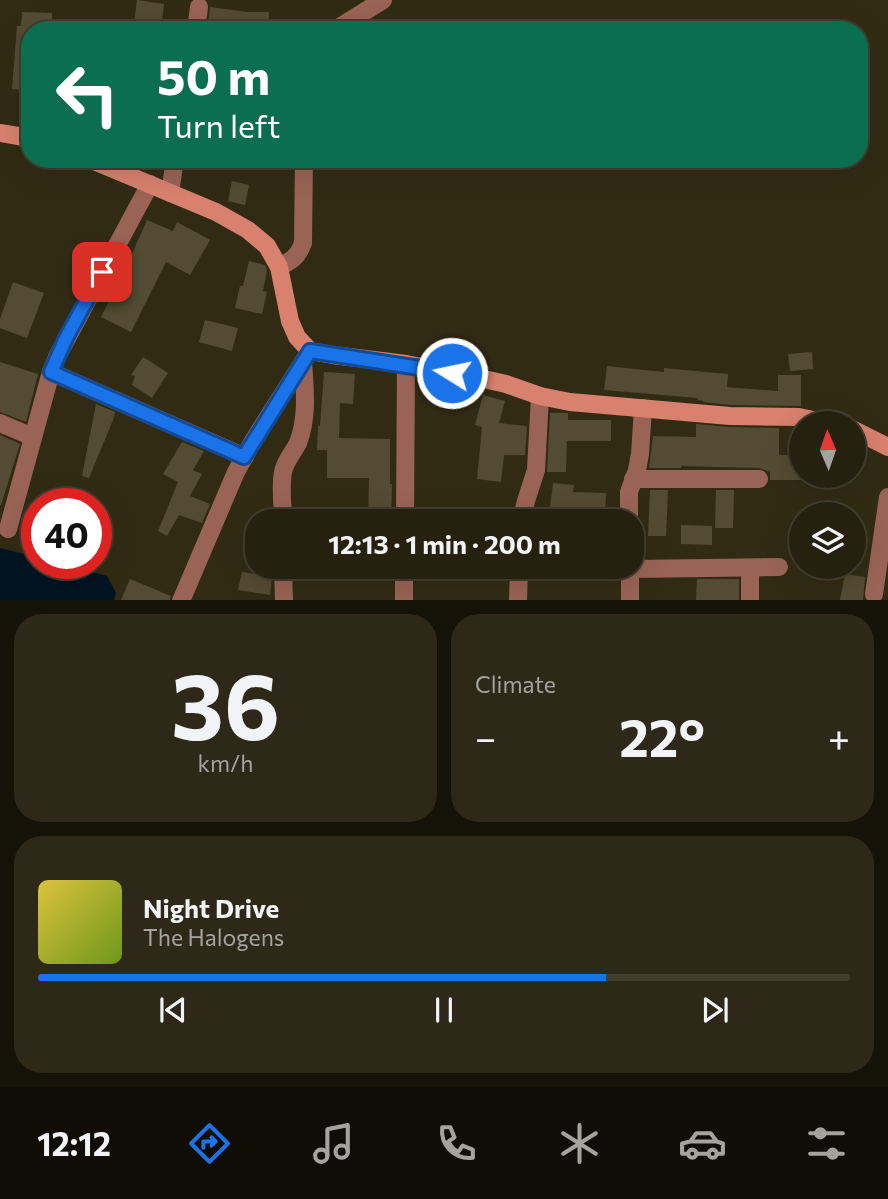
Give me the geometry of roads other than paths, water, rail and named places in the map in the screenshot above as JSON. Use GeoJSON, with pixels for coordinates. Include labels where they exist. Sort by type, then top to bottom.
{"type":"FeatureCollection","features":[{"type":"Feature","properties":{"kind":"street"},"geometry":{"type":"LineString","coordinates":[[349,21],[383,0]]}},
{"type":"Feature","properties":{"kind":"street"},"geometry":{"type":"LineString","coordinates":[[197,21],[199,7]]}},
{"type":"Feature","properties":{"kind":"street"},"geometry":{"type":"LineString","coordinates":[[0,133],[21,136]]}},
{"type":"Feature","properties":{"kind":"street"},"geometry":{"type":"LineString","coordinates":[[111,168],[216,212],[248,230],[267,246],[279,267],[290,321],[306,356],[302,427],[297,444],[285,465],[283,509]]}},
{"type":"Feature","properties":{"kind":"street"},"geometry":{"type":"LineString","coordinates":[[170,193],[174,168]]}},
{"type":"Feature","properties":{"kind":"street"},"geometry":{"type":"LineString","coordinates":[[279,267],[292,261],[299,254],[303,243],[304,168]]}},
{"type":"Feature","properties":{"kind":"street"},"geometry":{"type":"LineString","coordinates":[[8,529],[51,372],[66,338],[150,184]]}},
{"type":"Feature","properties":{"kind":"street"},"geometry":{"type":"LineString","coordinates":[[306,356],[333,355],[406,364],[485,379],[540,396],[570,401],[730,416],[789,417]]}},
{"type":"Feature","properties":{"kind":"street"},"geometry":{"type":"LineString","coordinates":[[181,600],[244,457],[306,356]]}},
{"type":"Feature","properties":{"kind":"street"},"geometry":{"type":"LineString","coordinates":[[405,509],[406,364]]}},
{"type":"Feature","properties":{"kind":"street"},"geometry":{"type":"LineString","coordinates":[[51,372],[244,457]]}},
{"type":"Feature","properties":{"kind":"street"},"geometry":{"type":"LineString","coordinates":[[524,509],[536,470],[540,396]]}},
{"type":"Feature","properties":{"kind":"street"},"geometry":{"type":"LineString","coordinates":[[629,509],[629,492],[640,454],[643,408]]}},
{"type":"Feature","properties":{"kind":"street"},"geometry":{"type":"LineString","coordinates":[[0,423],[33,437]]}},
{"type":"Feature","properties":{"kind":"street"},"geometry":{"type":"LineString","coordinates":[[866,436],[888,447]]}},
{"type":"Feature","properties":{"kind":"street"},"geometry":{"type":"LineString","coordinates":[[633,479],[759,479]]}},
{"type":"Feature","properties":{"kind":"street"},"geometry":{"type":"LineString","coordinates":[[874,594],[888,497]]}},
{"type":"Feature","properties":{"kind":"street"},"geometry":{"type":"LineString","coordinates":[[644,568],[779,567]]}},
{"type":"Feature","properties":{"kind":"street"},"geometry":{"type":"LineString","coordinates":[[750,568],[750,600]]}},
{"type":"Feature","properties":{"kind":"street"},"geometry":{"type":"LineString","coordinates":[[284,579],[284,600]]}},
{"type":"Feature","properties":{"kind":"street"},"geometry":{"type":"LineString","coordinates":[[404,579],[404,600]]}},
{"type":"Feature","properties":{"kind":"street"},"geometry":{"type":"LineString","coordinates":[[518,600],[519,579]]}},
{"type":"Feature","properties":{"kind":"street"},"geometry":{"type":"LineString","coordinates":[[630,579],[630,600]]}},
{"type":"Feature","properties":{"kind":"water"},"geometry":{"type":"Polygon","coordinates":[[[0,548],[21,553],[21,579],[109,579],[116,593],[114,600],[0,600],[0,548]]]}}]}
